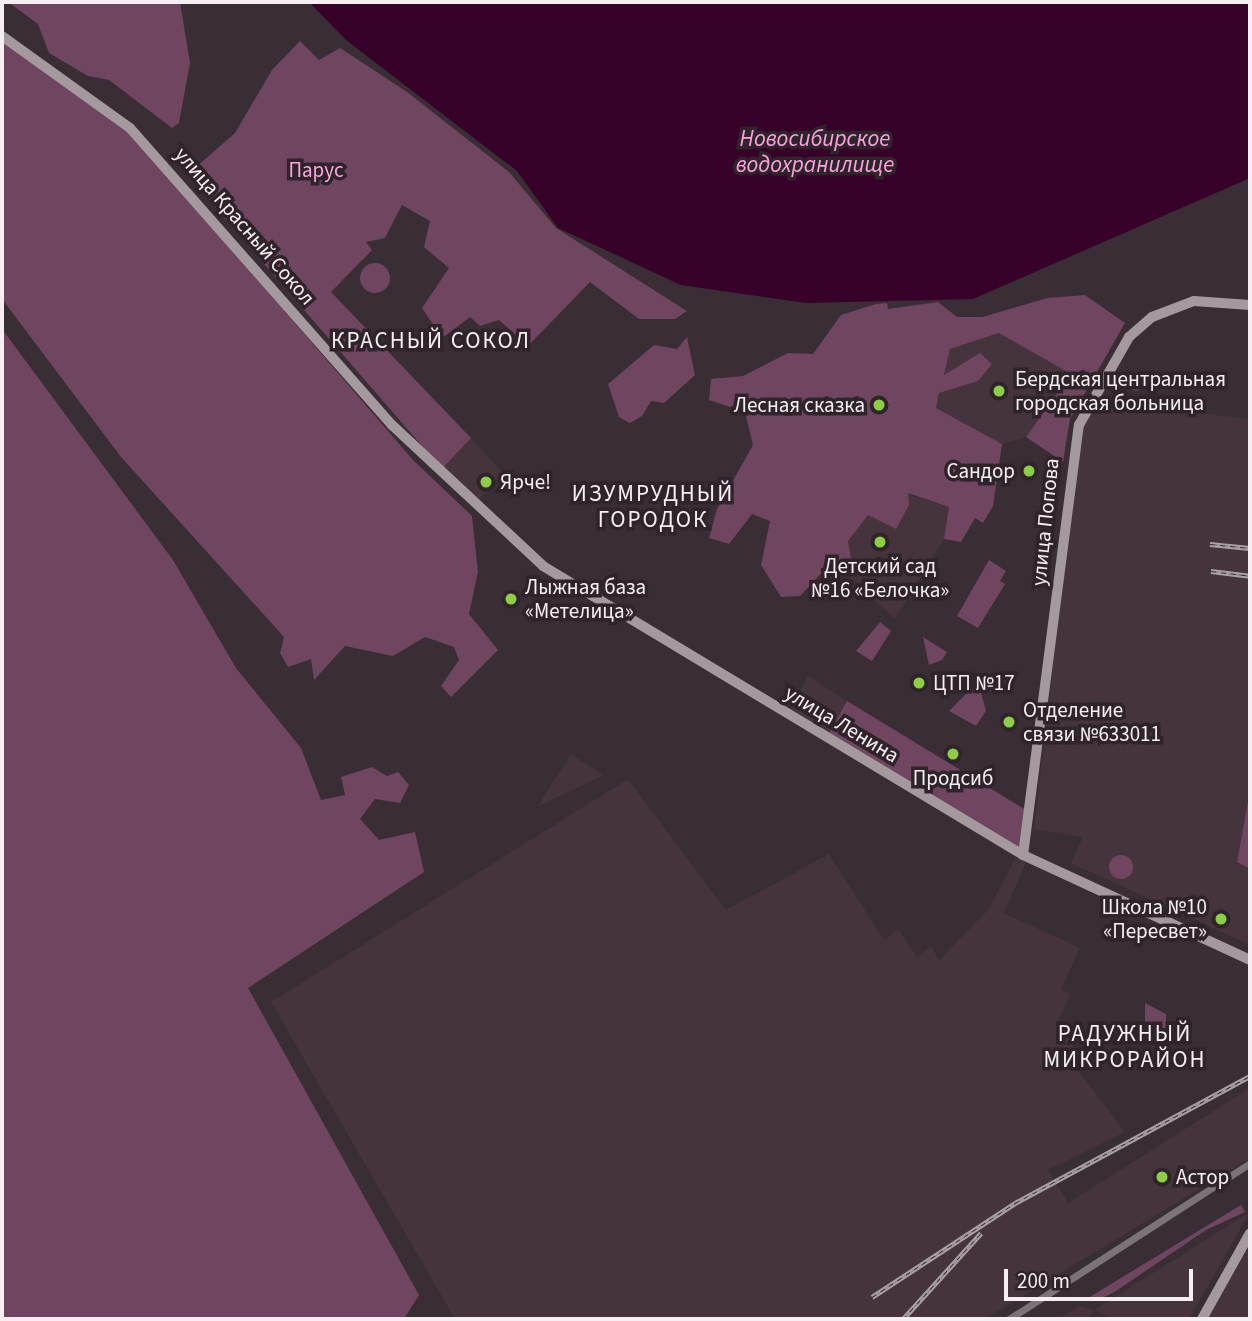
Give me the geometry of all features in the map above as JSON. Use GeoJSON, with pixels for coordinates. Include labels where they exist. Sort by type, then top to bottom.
{"type":"FeatureCollection","features":[{"type":"Feature","properties":{"kind":"street","name":"улица Красный Сокол"},"geometry":{"type":"LineString","coordinates":[[2,36],[130,128],[442,476]]}},
{"type":"Feature","properties":{"kind":"street","name":"улица Попова"},"geometry":{"type":"LineString","coordinates":[[1023,855],[1079,425],[1129,337],[1152,317],[1194,301],[1250,305]]}},
{"type":"Feature","properties":{"kind":"street","name":"улица Ленина"},"geometry":{"type":"LineString","coordinates":[[442,476],[543,566],[1023,855],[1250,960]]}},
{"type":"Feature","properties":{"kind":"street"},"geometry":{"type":"LineString","coordinates":[[1009,1319],[1250,1163]]}},
{"type":"Feature","properties":{"kind":"street"},"geometry":{"type":"LineString","coordinates":[[1239,1171],[1250,1177]]}},
{"type":"Feature","properties":{"kind":"street"},"geometry":{"type":"LineString","coordinates":[[1202,1319],[1250,1233]]}},
{"type":"Feature","properties":{"kind":"shaded area","name":"Бердская центральная городская больница"},"geometry":{"type":"Polygon","coordinates":[[[999,333],[1071,374],[1026,437],[1002,444],[936,408],[950,349],[999,333]]]}},
{"type":"Feature","properties":{"kind":"shaded area"},"geometry":{"type":"Polygon","coordinates":[[[1096,401],[1250,419],[1250,790],[1237,862],[1250,869],[1250,945],[1071,863],[1083,837],[1034,829],[1079,435],[1096,401]]]}},
{"type":"Feature","properties":{"kind":"shaded area"},"geometry":{"type":"Polygon","coordinates":[[[471,438],[503,473],[478,501],[442,469],[471,438]]]}},
{"type":"Feature","properties":{"kind":"shaded area","name":"Детский сад №16 «Белочка»"},"geometry":{"type":"Polygon","coordinates":[[[893,470],[909,480],[903,489],[913,496],[949,507],[944,539],[895,619],[816,545],[893,470]]]}},
{"type":"Feature","properties":{"kind":"shaded area"},"geometry":{"type":"Polygon","coordinates":[[[808,676],[847,701],[829,733],[791,709],[808,676]]]}},
{"type":"Feature","properties":{"kind":"shaded area"},"geometry":{"type":"Polygon","coordinates":[[[571,754],[604,775],[537,807],[571,754]]]}},
{"type":"Feature","properties":{"kind":"shaded area"},"geometry":{"type":"Polygon","coordinates":[[[628,779],[726,910],[829,854],[884,940],[898,929],[917,957],[931,946],[939,960],[988,910],[1016,857],[1026,862],[1004,913],[1080,948],[1061,989],[1071,994],[1057,1023],[1082,1058],[1074,1065],[1125,1132],[1048,1170],[1068,1203],[1250,1088],[1250,1158],[985,1319],[455,1319],[271,1002],[628,779]]]}},
{"type":"Feature","properties":{"kind":"shaded area"},"geometry":{"type":"Polygon","coordinates":[[[1250,1212],[1189,1319],[1116,1319],[1094,1310],[1250,1212]]]}},
{"type":"Feature","properties":{"kind":"shaded area"},"geometry":{"type":"Polygon","coordinates":[[[1250,1246],[1250,1319],[1207,1319],[1250,1246]]]}},
{"type":"Feature","properties":{"kind":"shaded area"},"geometry":{"type":"Polygon","coordinates":[[[1080,1306],[1094,1310],[1088,1319],[1058,1319],[1080,1306]]]}},
{"type":"Feature","properties":{"kind":"green space"},"geometry":{"type":"Polygon","coordinates":[[[8,2],[180,2],[190,63],[179,123],[172,128],[109,80],[88,76],[49,53],[38,24],[8,2]]]}},
{"type":"Feature","properties":{"kind":"green space"},"geometry":{"type":"Polygon","coordinates":[[[2,40],[132,134],[413,460],[472,516],[478,572],[469,614],[498,650],[451,697],[441,686],[459,660],[454,647],[425,637],[393,656],[345,646],[314,680],[311,659],[288,667],[280,653],[284,637],[121,457],[2,299],[2,40]]]}},
{"type":"Feature","properties":{"kind":"green space","name":"Парус"},"geometry":{"type":"Polygon","coordinates":[[[300,41],[319,60],[340,48],[407,92],[509,172],[556,228],[687,311],[675,319],[639,319],[590,282],[528,346],[499,320],[480,326],[470,317],[442,338],[422,308],[449,268],[424,247],[430,221],[402,205],[385,238],[366,242],[372,250],[331,292],[471,438],[442,469],[187,175],[235,133],[272,70],[300,41]]]}},
{"type":"Feature","properties":{"kind":"green space"},"geometry":{"type":"Polygon","coordinates":[[[375,263],[386,267],[390,278],[386,289],[375,293],[364,289],[360,278],[364,267],[375,263]]]}},
{"type":"Feature","properties":{"kind":"green space"},"geometry":{"type":"Polygon","coordinates":[[[1085,295],[1125,323],[1070,419],[1063,462],[1026,437],[1071,374],[999,333],[950,349],[944,375],[980,353],[992,364],[978,381],[939,393],[936,408],[1002,444],[993,506],[983,523],[975,518],[961,542],[944,539],[949,507],[908,493],[909,505],[896,529],[868,515],[848,541],[854,577],[828,566],[800,596],[781,597],[761,565],[770,521],[752,514],[729,544],[709,538],[717,509],[753,445],[745,412],[709,400],[711,379],[743,376],[788,353],[813,354],[841,315],[876,304],[887,303],[888,309],[938,302],[957,317],[983,317],[1047,298],[1085,295]]]}},
{"type":"Feature","properties":{"kind":"green space"},"geometry":{"type":"Polygon","coordinates":[[[2,329],[173,560],[236,668],[301,748],[321,800],[345,795],[341,777],[372,767],[387,776],[398,772],[409,785],[400,803],[375,799],[360,819],[379,840],[415,832],[424,872],[248,988],[419,1295],[404,1319],[2,1319],[2,329]]]}},
{"type":"Feature","properties":{"kind":"green space"},"geometry":{"type":"Polygon","coordinates":[[[687,337],[695,375],[664,403],[651,401],[642,416],[630,423],[619,417],[608,384],[654,345],[677,349],[687,337]]]}},
{"type":"Feature","properties":{"kind":"green space"},"geometry":{"type":"Polygon","coordinates":[[[1136,371],[1143,374],[1146,381],[1143,388],[1136,391],[1129,388],[1126,381],[1129,374],[1136,371]]]}},
{"type":"Feature","properties":{"kind":"green space"},"geometry":{"type":"Polygon","coordinates":[[[989,560],[1006,571],[1000,581],[1005,584],[978,628],[957,616],[989,560]]]}},
{"type":"Feature","properties":{"kind":"green space"},"geometry":{"type":"Polygon","coordinates":[[[880,622],[891,631],[872,661],[856,651],[880,622]]]}},
{"type":"Feature","properties":{"kind":"green space"},"geometry":{"type":"Polygon","coordinates":[[[923,637],[947,652],[942,660],[929,665],[923,637]]]}},
{"type":"Feature","properties":{"kind":"green space"},"geometry":{"type":"Polygon","coordinates":[[[978,682],[986,711],[976,726],[949,711],[978,682]]]}},
{"type":"Feature","properties":{"kind":"green space"},"geometry":{"type":"Polygon","coordinates":[[[847,701],[1026,810],[1020,849],[829,733],[847,701]]]}},
{"type":"Feature","properties":{"kind":"green space"},"geometry":{"type":"Polygon","coordinates":[[[1250,790],[1250,869],[1237,862],[1250,790]]]}},
{"type":"Feature","properties":{"kind":"green space"},"geometry":{"type":"Polygon","coordinates":[[[1121,855],[1130,858],[1133,867],[1130,876],[1121,879],[1112,876],[1109,867],[1112,858],[1121,855]]]}},
{"type":"Feature","properties":{"kind":"green space"},"geometry":{"type":"Polygon","coordinates":[[[1145,1003],[1166,1014],[1166,1028],[1145,1028],[1145,1003]]]}},
{"type":"Feature","properties":{"kind":"green space"},"geometry":{"type":"Polygon","coordinates":[[[1241,1205],[1245,1212],[1206,1230],[1116,1291],[1097,1301],[1088,1298],[1241,1205]]]}},
{"type":"Feature","properties":{"kind":"water","name":"Новосибирское водохранилище"},"geometry":{"type":"Polygon","coordinates":[[[309,2],[1250,2],[1250,178],[973,299],[806,303],[681,285],[558,228],[517,171],[346,40],[309,2]]]}},
{"type":"Feature","properties":{"kind":"railway"},"geometry":{"type":"LineString","coordinates":[[1210,544],[1250,548]]}},
{"type":"Feature","properties":{"kind":"railway"},"geometry":{"type":"LineString","coordinates":[[1211,571],[1250,576]]}},
{"type":"Feature","properties":{"kind":"railway"},"geometry":{"type":"LineString","coordinates":[[872,1297],[1015,1203],[1250,1076]]}},
{"type":"Feature","properties":{"kind":"railway"},"geometry":{"type":"LineString","coordinates":[[903,1319],[981,1233]]}},
{"type":"Feature","properties":{"kind":"place","name":"Бердская центральная городская больница"},"geometry":{"type":"Point","coordinates":[999,391]}},
{"type":"Feature","properties":{"kind":"place","name":"Лесная сказка"},"geometry":{"type":"Point","coordinates":[879,405]}},
{"type":"Feature","properties":{"kind":"place","name":"Сандор"},"geometry":{"type":"Point","coordinates":[1029,471]}},
{"type":"Feature","properties":{"kind":"place","name":"Ярче!"},"geometry":{"type":"Point","coordinates":[486,482]}},
{"type":"Feature","properties":{"kind":"place","name":"Детский сад №16 «Белочка»"},"geometry":{"type":"Point","coordinates":[880,542]}},
{"type":"Feature","properties":{"kind":"place","name":"Лыжная база «Метелица»"},"geometry":{"type":"Point","coordinates":[511,599]}},
{"type":"Feature","properties":{"kind":"place","name":"ЦТП №17"},"geometry":{"type":"Point","coordinates":[919,683]}},
{"type":"Feature","properties":{"kind":"place","name":"Отделение связи №633011"},"geometry":{"type":"Point","coordinates":[1009,722]}},
{"type":"Feature","properties":{"kind":"place","name":"Продсиб"},"geometry":{"type":"Point","coordinates":[953,754]}},
{"type":"Feature","properties":{"kind":"place","name":"Школа №10 «Пересвет»"},"geometry":{"type":"Point","coordinates":[1221,919]}},
{"type":"Feature","properties":{"kind":"place","name":"Астор"},"geometry":{"type":"Point","coordinates":[1162,1177]}},
{"type":"Feature","properties":{"kind":"district","name":"КРАСНЫЙ СОКОЛ"},"geometry":{"type":"Point","coordinates":[431,341]}},
{"type":"Feature","properties":{"kind":"district","name":"ИЗУМРУДНЫЙ ГОРОДОК"},"geometry":{"type":"Point","coordinates":[653,507]}},
{"type":"Feature","properties":{"kind":"district","name":"РАДУЖНЫЙ МИКРОРАЙОН"},"geometry":{"type":"Point","coordinates":[1125,1047]}}]}
